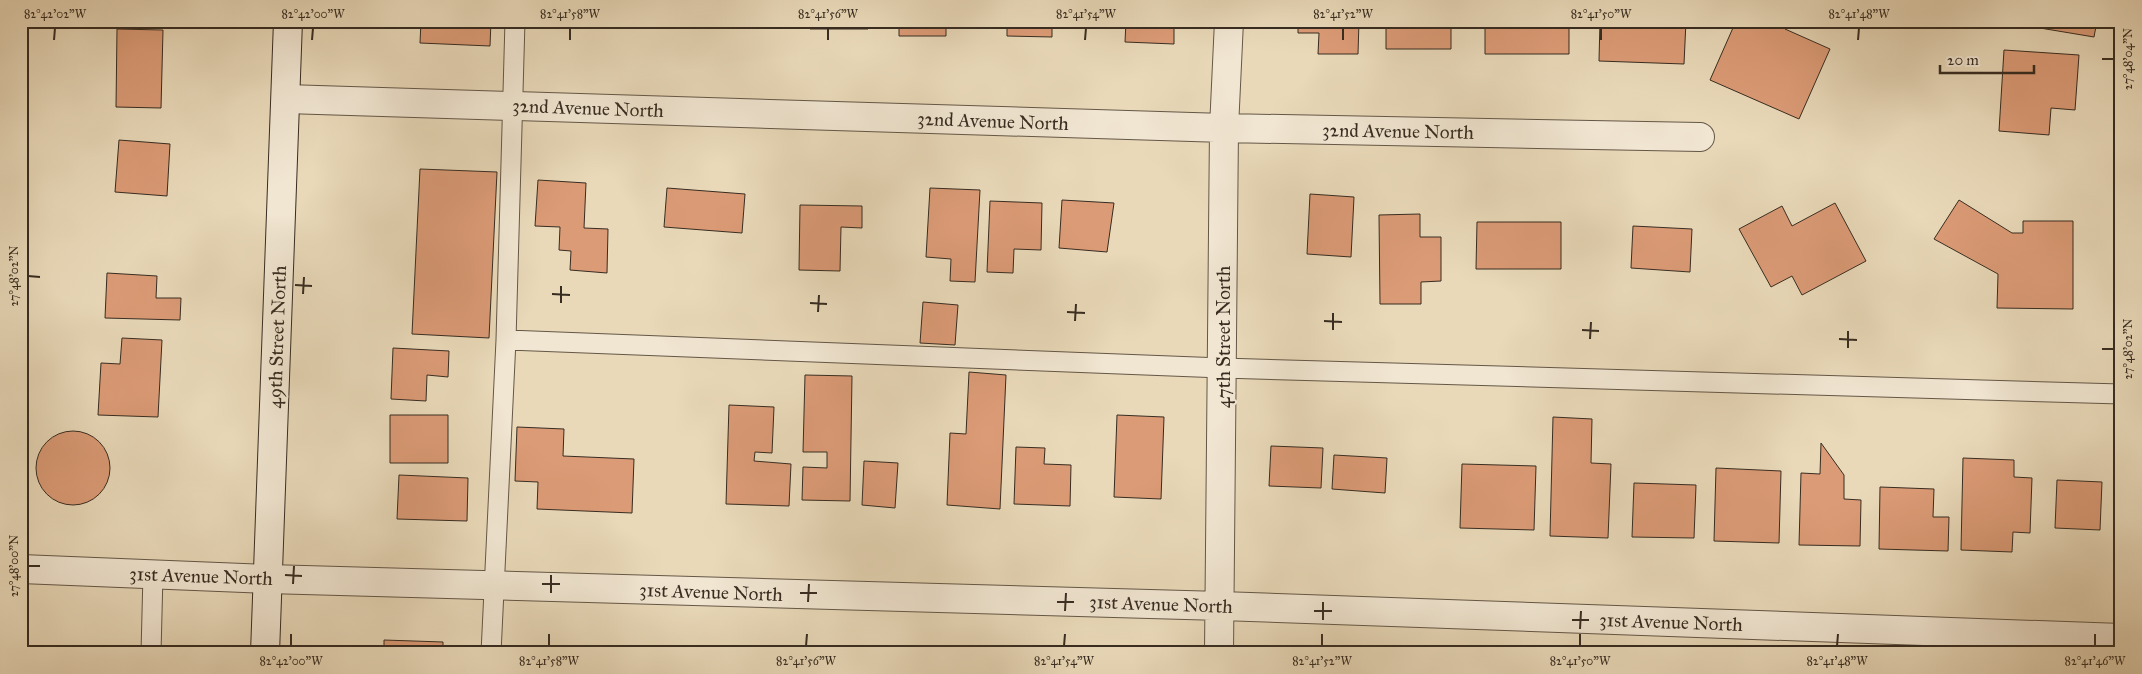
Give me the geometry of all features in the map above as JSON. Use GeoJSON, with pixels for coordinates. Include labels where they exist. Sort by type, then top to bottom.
{"type":"FeatureCollection","features":[{"type":"Feature","properties":{"kind":"street","name":"49th Street North"},"geometry":{"type":"LineString","coordinates":[[265,653],[288,21]]}},
{"type":"Feature","properties":{"kind":"street","name":"47th Street North"},"geometry":{"type":"LineString","coordinates":[[1220,653],[1224,128],[1229,21]]}},
{"type":"Feature","properties":{"kind":"street","name":"32nd Avenue North"},"geometry":{"type":"LineString","coordinates":[[286,99],[1224,128],[1700,137]]}},
{"type":"Feature","properties":{"kind":"street","name":"31st Avenue North"},"geometry":{"type":"LineString","coordinates":[[21,569],[268,579],[1221,606],[2121,638]]}},
{"type":"Feature","properties":{"kind":"lane"},"geometry":{"type":"LineString","coordinates":[[491,653],[506,340],[515,21]]}},
{"type":"Feature","properties":{"kind":"lane"},"geometry":{"type":"LineString","coordinates":[[506,340],[1222,368],[2121,394]]}},
{"type":"Feature","properties":{"kind":"lane"},"geometry":{"type":"LineString","coordinates":[[151,653],[153,574]]}},
{"type":"Feature","properties":{"kind":"building"},"geometry":{"type":"Polygon","coordinates":[[[421,21],[491,21],[490,46],[420,43],[421,21]]]}},
{"type":"Feature","properties":{"kind":"building"},"geometry":{"type":"Polygon","coordinates":[[[615,21],[653,21],[653,26],[615,25],[615,21]]]}},
{"type":"Feature","properties":{"kind":"building"},"geometry":{"type":"Polygon","coordinates":[[[681,21],[738,21],[738,26],[681,27],[681,21]]]}},
{"type":"Feature","properties":{"kind":"building"},"geometry":{"type":"Polygon","coordinates":[[[810,21],[868,21],[868,29],[810,29],[810,21]]]}},
{"type":"Feature","properties":{"kind":"building"},"geometry":{"type":"Polygon","coordinates":[[[899,21],[946,21],[946,36],[899,36],[899,21]]]}},
{"type":"Feature","properties":{"kind":"building"},"geometry":{"type":"Polygon","coordinates":[[[1007,21],[1052,21],[1052,37],[1007,36],[1007,21]]]}},
{"type":"Feature","properties":{"kind":"building"},"geometry":{"type":"Polygon","coordinates":[[[1126,21],[1174,21],[1174,44],[1125,42],[1126,21]]]}},
{"type":"Feature","properties":{"kind":"building"},"geometry":{"type":"Polygon","coordinates":[[[1298,21],[1359,21],[1358,54],[1318,54],[1319,33],[1298,33],[1298,21]]]}},
{"type":"Feature","properties":{"kind":"building"},"geometry":{"type":"Polygon","coordinates":[[[1386,21],[1451,21],[1451,49],[1386,49],[1386,21]]]}},
{"type":"Feature","properties":{"kind":"building"},"geometry":{"type":"Polygon","coordinates":[[[1485,21],[1569,21],[1569,54],[1485,54],[1485,21]]]}},
{"type":"Feature","properties":{"kind":"building"},"geometry":{"type":"Polygon","coordinates":[[[1600,21],[1686,21],[1684,64],[1599,61],[1600,21]]]}},
{"type":"Feature","properties":{"kind":"building"},"geometry":{"type":"Polygon","coordinates":[[[1736,21],[1788,21],[1785,29],[1830,49],[1799,119],[1710,80],[1736,21]]]}},
{"type":"Feature","properties":{"kind":"building"},"geometry":{"type":"Polygon","coordinates":[[[2029,21],[2097,21],[2094,37],[2028,26],[2029,21]]]}},
{"type":"Feature","properties":{"kind":"building"},"geometry":{"type":"Polygon","coordinates":[[[117,29],[163,30],[161,108],[116,107],[117,29]]]}},
{"type":"Feature","properties":{"kind":"building"},"geometry":{"type":"Polygon","coordinates":[[[2004,50],[2079,55],[2075,110],[2051,108],[2049,135],[1999,131],[2004,50]]]}},
{"type":"Feature","properties":{"kind":"building"},"geometry":{"type":"Polygon","coordinates":[[[119,140],[170,144],[167,196],[115,192],[119,140]]]}},
{"type":"Feature","properties":{"kind":"building"},"geometry":{"type":"Polygon","coordinates":[[[420,169],[497,172],[489,338],[412,334],[420,169]]]}},
{"type":"Feature","properties":{"kind":"building"},"geometry":{"type":"Polygon","coordinates":[[[538,180],[586,183],[584,228],[608,229],[607,273],[570,270],[571,251],[559,250],[560,227],[535,226],[538,180]]]}},
{"type":"Feature","properties":{"kind":"building"},"geometry":{"type":"Polygon","coordinates":[[[667,188],[745,194],[742,233],[664,227],[667,188]]]}},
{"type":"Feature","properties":{"kind":"building"},"geometry":{"type":"Polygon","coordinates":[[[930,188],[980,190],[975,282],[950,281],[951,259],[926,257],[930,188]]]}},
{"type":"Feature","properties":{"kind":"building"},"geometry":{"type":"Polygon","coordinates":[[[1310,194],[1354,197],[1351,257],[1307,254],[1310,194]]]}},
{"type":"Feature","properties":{"kind":"building"},"geometry":{"type":"Polygon","coordinates":[[[1062,200],[1114,203],[1107,252],[1059,248],[1062,200]]]}},
{"type":"Feature","properties":{"kind":"building"},"geometry":{"type":"Polygon","coordinates":[[[1959,200],[2012,233],[2023,233],[2023,221],[2073,221],[2073,309],[1997,308],[1998,274],[1934,239],[1959,200]]]}},
{"type":"Feature","properties":{"kind":"building"},"geometry":{"type":"Polygon","coordinates":[[[990,201],[1042,203],[1041,250],[1014,249],[1013,273],[987,272],[990,201]]]}},
{"type":"Feature","properties":{"kind":"building"},"geometry":{"type":"Polygon","coordinates":[[[1835,203],[1866,261],[1802,295],[1792,276],[1771,287],[1739,229],[1782,206],[1792,226],[1835,203]]]}},
{"type":"Feature","properties":{"kind":"building"},"geometry":{"type":"Polygon","coordinates":[[[800,205],[862,206],[862,228],[841,227],[840,271],[799,270],[800,205]]]}},
{"type":"Feature","properties":{"kind":"building"},"geometry":{"type":"Polygon","coordinates":[[[1420,214],[1420,237],[1441,237],[1441,281],[1421,282],[1421,304],[1380,304],[1379,215],[1420,214]]]}},
{"type":"Feature","properties":{"kind":"building"},"geometry":{"type":"Polygon","coordinates":[[[1477,222],[1561,222],[1561,269],[1476,269],[1477,222]]]}},
{"type":"Feature","properties":{"kind":"building"},"geometry":{"type":"Polygon","coordinates":[[[1633,226],[1692,229],[1690,272],[1631,268],[1633,226]]]}},
{"type":"Feature","properties":{"kind":"building"},"geometry":{"type":"Polygon","coordinates":[[[107,273],[157,276],[156,298],[181,298],[180,320],[105,318],[107,273]]]}},
{"type":"Feature","properties":{"kind":"building"},"geometry":{"type":"Polygon","coordinates":[[[923,302],[958,305],[955,345],[920,343],[923,302]]]}},
{"type":"Feature","properties":{"kind":"building"},"geometry":{"type":"Polygon","coordinates":[[[122,338],[162,340],[158,417],[98,415],[101,363],[120,364],[122,338]]]}},
{"type":"Feature","properties":{"kind":"building"},"geometry":{"type":"Polygon","coordinates":[[[393,348],[449,351],[448,377],[427,375],[426,401],[391,399],[393,348]]]}},
{"type":"Feature","properties":{"kind":"building"},"geometry":{"type":"Polygon","coordinates":[[[969,372],[1006,375],[1000,509],[947,505],[950,433],[966,434],[969,372]]]}},
{"type":"Feature","properties":{"kind":"building"},"geometry":{"type":"Polygon","coordinates":[[[805,375],[852,376],[850,501],[802,500],[803,467],[827,468],[827,452],[803,452],[805,375]]]}},
{"type":"Feature","properties":{"kind":"building"},"geometry":{"type":"Polygon","coordinates":[[[729,405],[774,407],[772,453],[755,452],[754,461],[791,464],[789,506],[726,504],[729,405]]]}},
{"type":"Feature","properties":{"kind":"building"},"geometry":{"type":"Polygon","coordinates":[[[390,415],[448,415],[448,463],[390,463],[390,415]]]}},
{"type":"Feature","properties":{"kind":"building"},"geometry":{"type":"Polygon","coordinates":[[[1117,415],[1164,417],[1161,499],[1114,497],[1117,415]]]}},
{"type":"Feature","properties":{"kind":"building"},"geometry":{"type":"Polygon","coordinates":[[[1553,417],[1592,419],[1591,463],[1611,464],[1608,538],[1550,536],[1553,417]]]}},
{"type":"Feature","properties":{"kind":"building"},"geometry":{"type":"Polygon","coordinates":[[[517,427],[564,429],[563,456],[634,459],[632,513],[537,509],[538,482],[515,481],[517,427]]]}},
{"type":"Feature","properties":{"kind":"building"},"geometry":{"type":"Polygon","coordinates":[[[73,431],[87,434],[99,442],[107,454],[110,468],[107,482],[99,494],[87,502],[73,505],[59,502],[47,494],[39,482],[36,468],[39,454],[47,442],[59,434],[73,431]]]}},
{"type":"Feature","properties":{"kind":"building"},"geometry":{"type":"Polygon","coordinates":[[[1821,443],[1844,475],[1844,499],[1861,500],[1860,546],[1799,545],[1801,473],[1820,474],[1821,443]]]}},
{"type":"Feature","properties":{"kind":"building"},"geometry":{"type":"Polygon","coordinates":[[[1271,446],[1323,448],[1321,488],[1269,486],[1271,446]]]}},
{"type":"Feature","properties":{"kind":"building"},"geometry":{"type":"Polygon","coordinates":[[[1016,447],[1045,448],[1044,464],[1071,465],[1070,506],[1014,504],[1016,447]]]}},
{"type":"Feature","properties":{"kind":"building"},"geometry":{"type":"Polygon","coordinates":[[[1334,455],[1387,458],[1385,493],[1332,489],[1334,455]]]}},
{"type":"Feature","properties":{"kind":"building"},"geometry":{"type":"Polygon","coordinates":[[[1963,458],[2014,460],[2014,477],[2032,478],[2030,533],[2013,532],[2012,552],[1961,550],[1963,458]]]}},
{"type":"Feature","properties":{"kind":"building"},"geometry":{"type":"Polygon","coordinates":[[[864,461],[898,463],[895,508],[862,505],[864,461]]]}},
{"type":"Feature","properties":{"kind":"building"},"geometry":{"type":"Polygon","coordinates":[[[1462,464],[1536,466],[1534,530],[1460,528],[1462,464]]]}},
{"type":"Feature","properties":{"kind":"building"},"geometry":{"type":"Polygon","coordinates":[[[1716,468],[1781,471],[1779,543],[1714,541],[1716,468]]]}},
{"type":"Feature","properties":{"kind":"building"},"geometry":{"type":"Polygon","coordinates":[[[399,475],[468,478],[467,521],[397,519],[399,475]]]}},
{"type":"Feature","properties":{"kind":"building"},"geometry":{"type":"Polygon","coordinates":[[[2057,480],[2102,482],[2100,530],[2055,528],[2057,480]]]}},
{"type":"Feature","properties":{"kind":"building"},"geometry":{"type":"Polygon","coordinates":[[[1634,483],[1696,485],[1694,538],[1632,537],[1634,483]]]}},
{"type":"Feature","properties":{"kind":"building"},"geometry":{"type":"Polygon","coordinates":[[[1880,487],[1934,489],[1933,517],[1949,517],[1948,551],[1879,549],[1880,487]]]}},
{"type":"Feature","properties":{"kind":"building"},"geometry":{"type":"Polygon","coordinates":[[[384,640],[443,642],[443,653],[384,653],[384,640]]]}}]}
